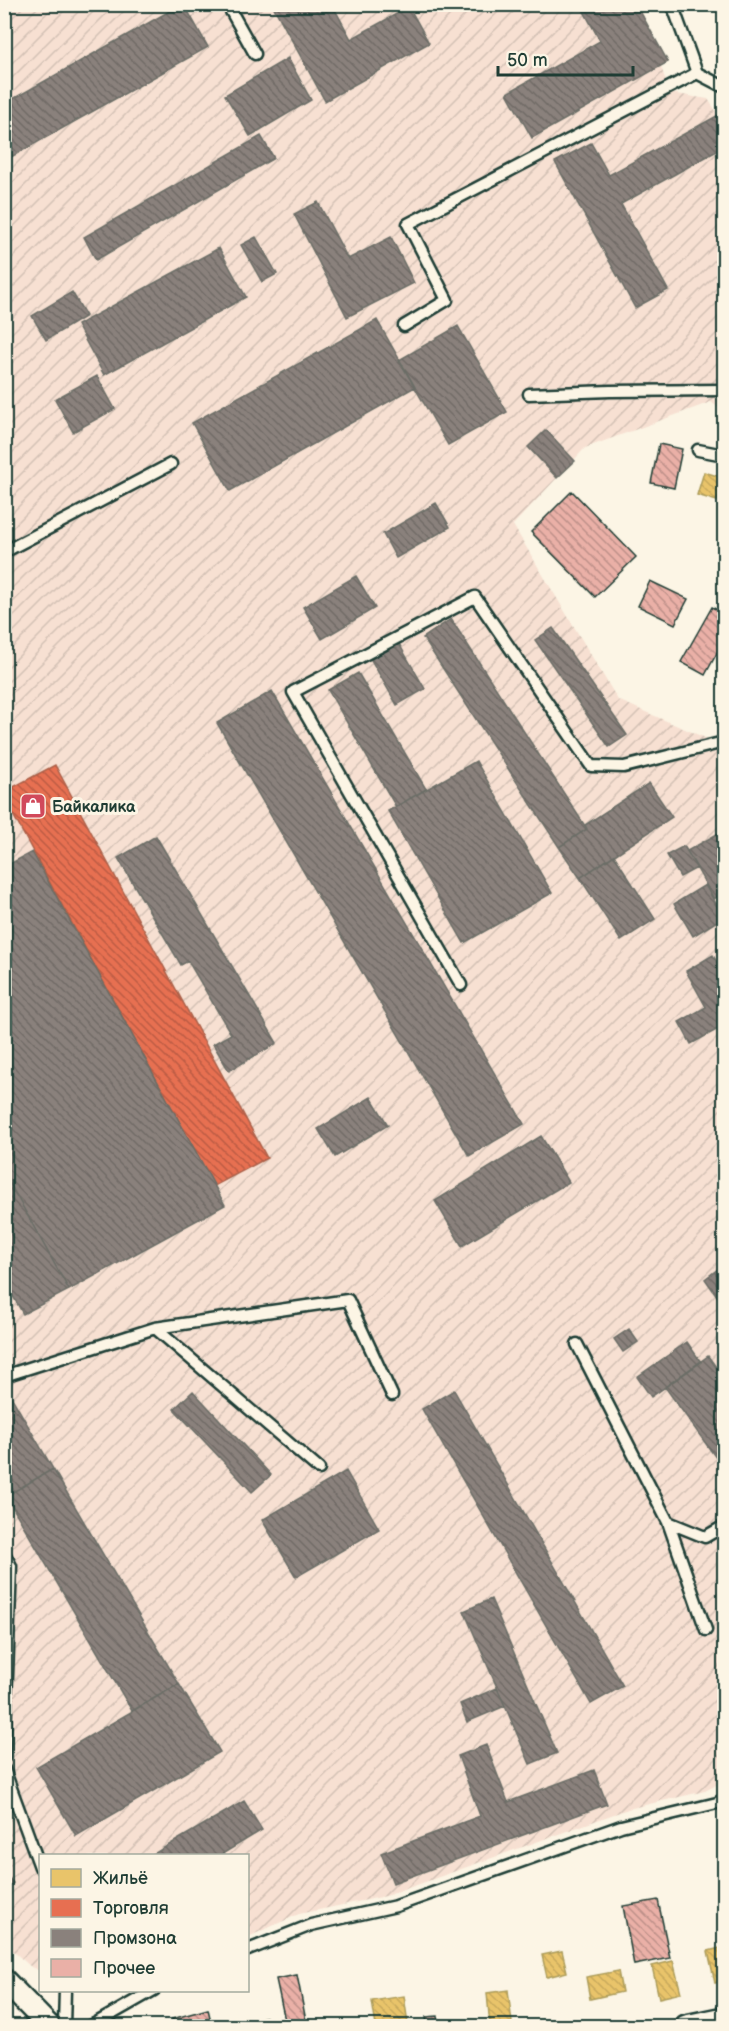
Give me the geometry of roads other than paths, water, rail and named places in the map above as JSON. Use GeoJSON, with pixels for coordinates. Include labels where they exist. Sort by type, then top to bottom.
{"type":"FeatureCollection","features":[{"type":"Feature","properties":{"kind":"street"},"geometry":{"type":"LineString","coordinates":[[4,1980],[49,2026]]}},
{"type":"Feature","properties":{"kind":"street"},"geometry":{"type":"LineString","coordinates":[[686,2026],[724,2018]]}},
{"type":"Feature","properties":{"kind":"lane"},"geometry":{"type":"LineString","coordinates":[[227,4],[255,54]]}},
{"type":"Feature","properties":{"kind":"lane"},"geometry":{"type":"LineString","coordinates":[[672,4],[697,73],[724,87]]}},
{"type":"Feature","properties":{"kind":"lane"},"geometry":{"type":"LineString","coordinates":[[404,326],[447,300],[408,224],[697,73]]}},
{"type":"Feature","properties":{"kind":"lane"},"geometry":{"type":"LineString","coordinates":[[529,394],[610,390],[724,390]]}},
{"type":"Feature","properties":{"kind":"lane"},"geometry":{"type":"LineString","coordinates":[[698,450],[724,455]]}},
{"type":"Feature","properties":{"kind":"lane"},"geometry":{"type":"LineString","coordinates":[[4,552],[171,464]]}},
{"type":"Feature","properties":{"kind":"lane"},"geometry":{"type":"LineString","coordinates":[[461,985],[293,693],[475,597],[591,766],[624,767],[724,742]]}},
{"type":"Feature","properties":{"kind":"lane"},"geometry":{"type":"LineString","coordinates":[[4,1376],[155,1328],[348,1300],[392,1395]]}},
{"type":"Feature","properties":{"kind":"lane"},"geometry":{"type":"LineString","coordinates":[[155,1328],[320,1469]]}},
{"type":"Feature","properties":{"kind":"lane"},"geometry":{"type":"LineString","coordinates":[[577,1344],[668,1522],[706,1630]]}},
{"type":"Feature","properties":{"kind":"lane"},"geometry":{"type":"LineString","coordinates":[[668,1522],[705,1537],[724,1526]]}},
{"type":"Feature","properties":{"kind":"lane"},"geometry":{"type":"LineString","coordinates":[[4,1553],[11,1566],[4,1758]]}},
{"type":"Feature","properties":{"kind":"lane"},"geometry":{"type":"LineString","coordinates":[[4,1769],[39,1864]]}},
{"type":"Feature","properties":{"kind":"lane"},"geometry":{"type":"LineString","coordinates":[[249,1950],[310,1925],[396,1906],[621,1826],[717,1803],[724,1799]]}},
{"type":"Feature","properties":{"kind":"lane"},"geometry":{"type":"LineString","coordinates":[[64,2026],[65,1992]]}},
{"type":"Feature","properties":{"kind":"lane"},"geometry":{"type":"LineString","coordinates":[[91,2026],[150,1992]]}},
{"type":"Feature","properties":{"kind":"place","name":"Байкалика"},"geometry":{"type":"Point","coordinates":[33,806]}}]}
